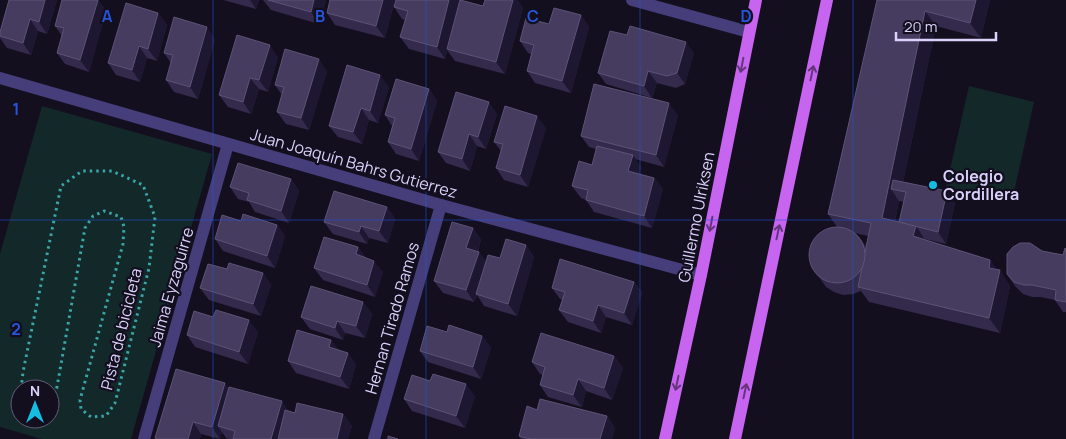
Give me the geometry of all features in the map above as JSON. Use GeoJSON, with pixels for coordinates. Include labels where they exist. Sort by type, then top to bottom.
{"type":"FeatureCollection","features":[{"type":"Feature","properties":{"kind":"main road","name":"Guillermo Ulriksen"},"geometry":{"type":"LineString","coordinates":[[665,439],[701,275],[756,0]]}},
{"type":"Feature","properties":{"kind":"main road"},"geometry":{"type":"LineString","coordinates":[[736,439],[827,0]]}},
{"type":"Feature","properties":{"kind":"street"},"geometry":{"type":"LineString","coordinates":[[632,0],[749,32]]}},
{"type":"Feature","properties":{"kind":"street","name":"Juan Joaquín Bahrs Gutierrez"},"geometry":{"type":"LineString","coordinates":[[0,78],[441,205],[701,275]]}},
{"type":"Feature","properties":{"kind":"street","name":"Jaima Eyzaguirre"},"geometry":{"type":"LineString","coordinates":[[144,439],[228,144]]}},
{"type":"Feature","properties":{"kind":"street","name":"Hernan Tirado Ramos"},"geometry":{"type":"LineString","coordinates":[[374,439],[441,205]]}},
{"type":"Feature","properties":{"kind":"path","name":"Pista de bicicleta"},"geometry":{"type":"LineString","coordinates":[[22,379],[61,186],[82,171],[112,171],[142,185],[155,217],[149,268],[115,403],[106,416],[90,417],[81,410],[80,400],[123,244],[124,227],[121,217],[104,211],[93,216],[85,228],[58,379]]}},
{"type":"Feature","properties":{"kind":"green space"},"geometry":{"type":"Polygon","coordinates":[[[969,86],[1034,102],[1012,201],[946,187],[969,86]]]}},
{"type":"Feature","properties":{"kind":"green space"},"geometry":{"type":"Polygon","coordinates":[[[42,106],[212,154],[131,439],[42,439],[0,427],[0,254],[42,106]]]}},
{"type":"Feature","properties":{"kind":"building"},"geometry":{"type":"Polygon","coordinates":[[[9,0],[45,0],[39,22],[30,19],[23,43],[0,36],[9,0]]]}},
{"type":"Feature","properties":{"kind":"building"},"geometry":{"type":"Polygon","coordinates":[[[62,0],[98,0],[80,60],[57,53],[64,28],[55,26],[62,0]]]}},
{"type":"Feature","properties":{"kind":"building"},"geometry":{"type":"Polygon","coordinates":[[[268,0],[314,0],[311,12],[268,0]]]}},
{"type":"Feature","properties":{"kind":"building"},"geometry":{"type":"Polygon","coordinates":[[[330,0],[383,0],[376,26],[327,13],[330,0]]]}},
{"type":"Feature","properties":{"kind":"building"},"geometry":{"type":"Polygon","coordinates":[[[396,0],[449,0],[437,47],[400,37],[408,11],[394,7],[396,0]]]}},
{"type":"Feature","properties":{"kind":"building"},"geometry":{"type":"Polygon","coordinates":[[[460,0],[483,6],[485,0],[513,0],[496,62],[447,49],[460,0]]]}},
{"type":"Feature","properties":{"kind":"building"},"geometry":{"type":"Polygon","coordinates":[[[877,0],[976,0],[970,23],[925,11],[882,218],[916,226],[913,236],[990,260],[989,268],[1000,270],[989,318],[858,287],[871,223],[828,214],[877,0]]]}},
{"type":"Feature","properties":{"kind":"building"},"geometry":{"type":"Polygon","coordinates":[[[126,3],[158,13],[148,49],[139,46],[132,70],[108,63],[126,3]]]}},
{"type":"Feature","properties":{"kind":"building"},"geometry":{"type":"Polygon","coordinates":[[[554,8],[581,15],[562,81],[527,71],[534,45],[520,41],[526,18],[549,24],[554,8]]]}},
{"type":"Feature","properties":{"kind":"building"},"geometry":{"type":"Polygon","coordinates":[[[174,17],[207,27],[190,87],[166,80],[173,55],[164,53],[174,17]]]}},
{"type":"Feature","properties":{"kind":"building"},"geometry":{"type":"Polygon","coordinates":[[[630,26],[686,42],[677,73],[667,76],[648,71],[644,86],[598,73],[610,31],[627,35],[630,26]]]}},
{"type":"Feature","properties":{"kind":"building"},"geometry":{"type":"Polygon","coordinates":[[[237,35],[270,45],[259,80],[250,78],[243,102],[219,95],[237,35]]]}},
{"type":"Feature","properties":{"kind":"building"},"geometry":{"type":"Polygon","coordinates":[[[285,49],[319,59],[301,118],[277,112],[284,87],[275,85],[285,49]]]}},
{"type":"Feature","properties":{"kind":"building"},"geometry":{"type":"Polygon","coordinates":[[[347,65],[380,75],[370,111],[361,108],[353,132],[329,126],[347,65]]]}},
{"type":"Feature","properties":{"kind":"building"},"geometry":{"type":"Polygon","coordinates":[[[396,79],[429,89],[411,149],[388,142],[395,118],[385,115],[396,79]]]}},
{"type":"Feature","properties":{"kind":"building"},"geometry":{"type":"Polygon","coordinates":[[[594,84],[669,103],[656,155],[581,136],[594,84]]]}},
{"type":"Feature","properties":{"kind":"building"},"geometry":{"type":"Polygon","coordinates":[[[456,92],[489,102],[478,137],[469,134],[462,159],[438,152],[456,92]]]}},
{"type":"Feature","properties":{"kind":"building"},"geometry":{"type":"Polygon","coordinates":[[[505,106],[537,116],[520,175],[496,168],[503,144],[494,142],[505,106]]]}},
{"type":"Feature","properties":{"kind":"building"},"geometry":{"type":"Polygon","coordinates":[[[597,146],[633,155],[628,171],[654,178],[644,216],[586,200],[588,190],[572,186],[579,161],[592,165],[597,146]]]}},
{"type":"Feature","properties":{"kind":"building"},"geometry":{"type":"Polygon","coordinates":[[[238,163],[291,179],[281,211],[247,200],[249,193],[230,187],[238,163]]]}},
{"type":"Feature","properties":{"kind":"building"},"geometry":{"type":"Polygon","coordinates":[[[893,180],[947,191],[938,232],[899,222],[906,192],[891,189],[893,180]]]}},
{"type":"Feature","properties":{"kind":"building"},"geometry":{"type":"Polygon","coordinates":[[[334,191],[387,207],[379,231],[361,226],[359,232],[324,222],[334,191]]]}},
{"type":"Feature","properties":{"kind":"building"},"geometry":{"type":"Polygon","coordinates":[[[243,214],[277,225],[267,256],[215,239],[222,215],[241,221],[243,214]]]}},
{"type":"Feature","properties":{"kind":"building"},"geometry":{"type":"Polygon","coordinates":[[[452,222],[473,228],[466,248],[479,252],[466,290],[434,281],[452,222]]]}},
{"type":"Feature","properties":{"kind":"building"},"geometry":{"type":"Polygon","coordinates":[[[837,227],[848,229],[857,235],[863,244],[865,255],[863,266],[857,275],[848,281],[837,283],[826,281],[817,275],[811,266],[809,255],[811,244],[817,235],[826,229],[837,227]]]}},
{"type":"Feature","properties":{"kind":"building"},"geometry":{"type":"Polygon","coordinates":[[[324,237],[358,247],[356,254],[374,261],[367,285],[314,268],[324,237]]]}},
{"type":"Feature","properties":{"kind":"building"},"geometry":{"type":"Polygon","coordinates":[[[506,239],[526,245],[508,304],[476,294],[488,255],[500,258],[506,239]]]}},
{"type":"Feature","properties":{"kind":"building"},"geometry":{"type":"Polygon","coordinates":[[[1020,243],[1030,243],[1042,251],[1063,255],[1066,249],[1066,302],[1055,300],[1056,290],[1014,282],[1007,274],[1007,254],[1020,243]]]}},
{"type":"Feature","properties":{"kind":"building"},"geometry":{"type":"Polygon","coordinates":[[[560,259],[634,282],[624,313],[598,305],[593,321],[559,310],[565,292],[552,288],[560,259]]]}},
{"type":"Feature","properties":{"kind":"building"},"geometry":{"type":"Polygon","coordinates":[[[229,263],[263,273],[253,304],[200,288],[208,264],[227,269],[229,263]]]}},
{"type":"Feature","properties":{"kind":"building"},"geometry":{"type":"Polygon","coordinates":[[[311,286],[363,302],[356,326],[337,321],[335,328],[301,317],[311,286]]]}},
{"type":"Feature","properties":{"kind":"building"},"geometry":{"type":"Polygon","coordinates":[[[216,310],[249,320],[239,352],[187,335],[194,311],[213,317],[216,310]]]}},
{"type":"Feature","properties":{"kind":"building"},"geometry":{"type":"Polygon","coordinates":[[[449,325],[482,336],[473,367],[420,351],[427,326],[447,332],[449,325]]]}},
{"type":"Feature","properties":{"kind":"building"},"geometry":{"type":"Polygon","coordinates":[[[297,330],[331,340],[329,347],[348,353],[340,377],[288,361],[297,330]]]}},
{"type":"Feature","properties":{"kind":"building"},"geometry":{"type":"Polygon","coordinates":[[[541,333],[614,356],[604,388],[578,379],[573,395],[540,385],[545,367],[532,362],[541,333]]]}},
{"type":"Feature","properties":{"kind":"building"},"geometry":{"type":"Polygon","coordinates":[[[176,369],[225,383],[212,427],[193,422],[188,439],[155,438],[176,369]]]}},
{"type":"Feature","properties":{"kind":"building"},"geometry":{"type":"Polygon","coordinates":[[[433,374],[466,384],[456,416],[404,399],[412,375],[430,381],[433,374]]]}},
{"type":"Feature","properties":{"kind":"building"},"geometry":{"type":"Polygon","coordinates":[[[229,387],[282,401],[271,439],[233,439],[235,431],[218,426],[229,387]]]}},
{"type":"Feature","properties":{"kind":"building"},"geometry":{"type":"Polygon","coordinates":[[[540,399],[607,416],[600,439],[530,439],[519,436],[527,406],[537,410],[540,399]]]}},
{"type":"Feature","properties":{"kind":"building"},"geometry":{"type":"Polygon","coordinates":[[[297,403],[343,414],[337,439],[278,439],[285,410],[295,413],[297,403]]]}},
{"type":"Feature","properties":{"kind":"place","name":"Colegio Cordillera"},"geometry":{"type":"Point","coordinates":[933,185]}}]}
